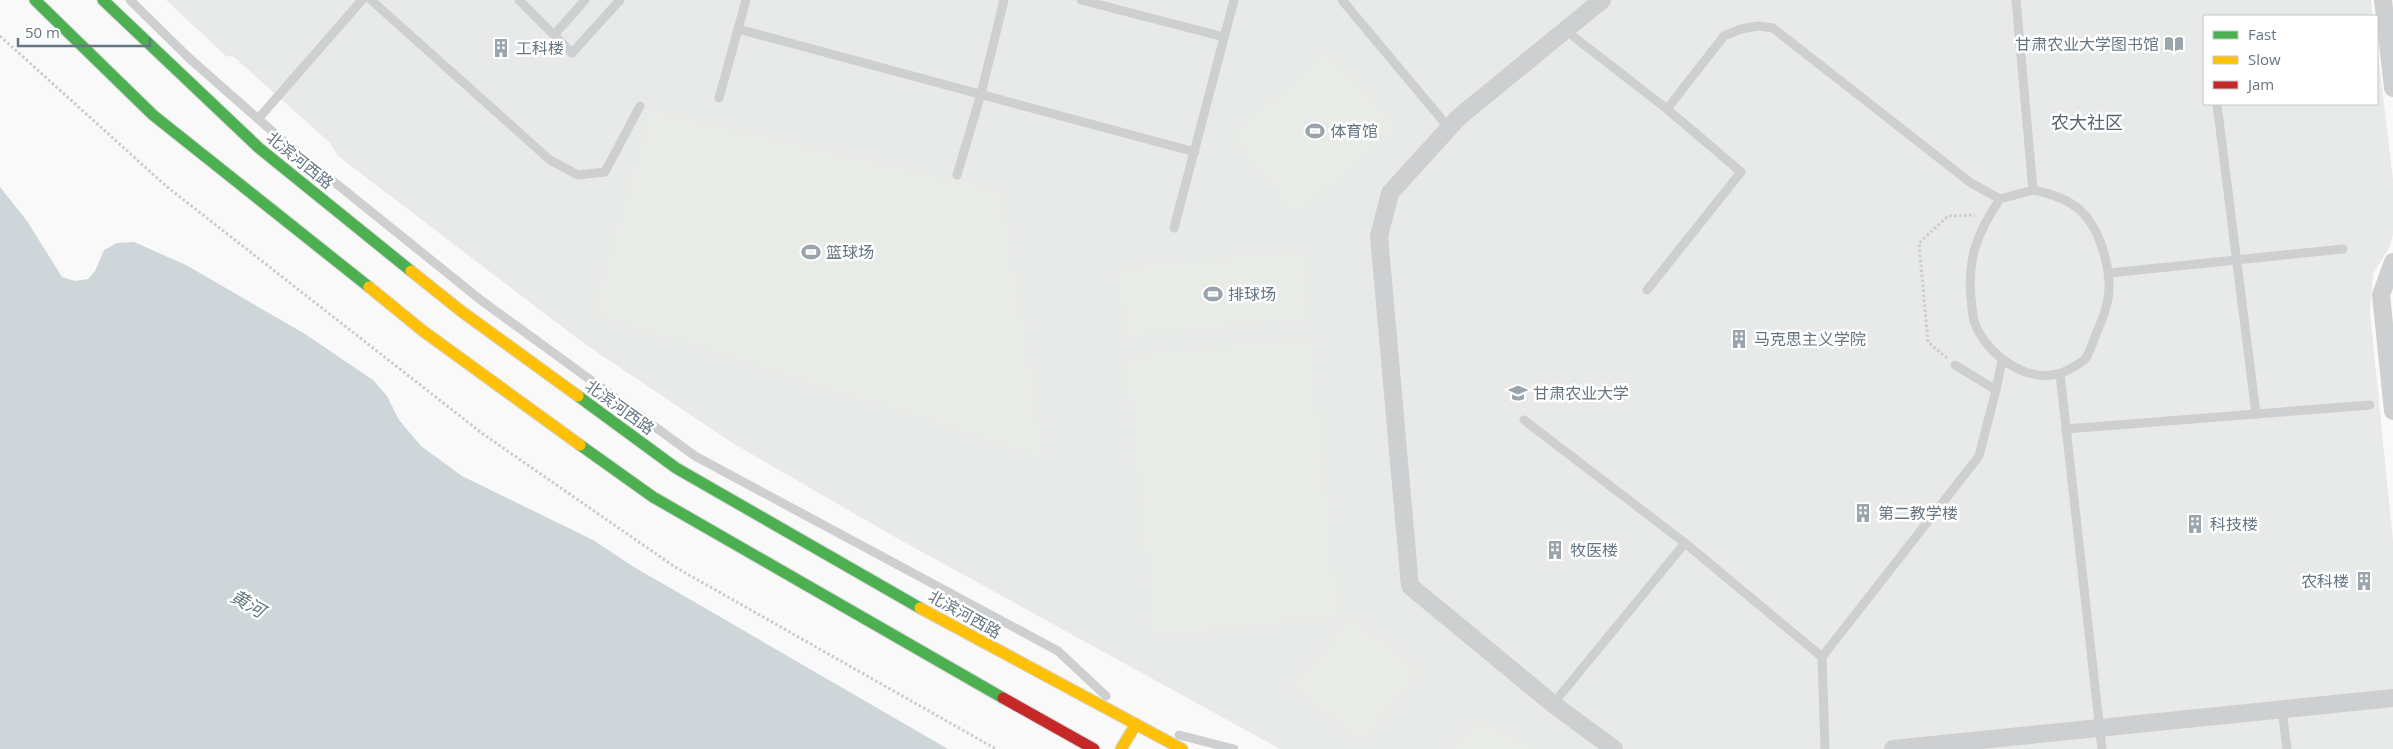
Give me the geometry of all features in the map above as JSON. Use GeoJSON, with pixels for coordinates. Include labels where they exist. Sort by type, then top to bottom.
{"type":"FeatureCollection","features":[{"type":"Feature","properties":{"kind":"main road"},"geometry":{"type":"LineString","coordinates":[[35,0],[153,115]]}},
{"type":"Feature","properties":{"kind":"main road","name":"北滨河西路"},"geometry":{"type":"LineString","coordinates":[[103,0],[259,148],[461,310],[676,468],[956,629],[1182,749]]}},
{"type":"Feature","properties":{"kind":"main road"},"geometry":{"type":"LineString","coordinates":[[37,19],[153,115],[423,331],[653,497],[946,667],[1094,749]]}},
{"type":"Feature","properties":{"kind":"main road"},"geometry":{"type":"LineString","coordinates":[[1121,749],[1136,724]]}},
{"type":"Feature","properties":{"kind":"street"},"geometry":{"type":"LineString","coordinates":[[1602,0],[1448,128],[1390,193],[1379,236],[1410,586],[1552,704],[1614,749]]}},
{"type":"Feature","properties":{"kind":"street"},"geometry":{"type":"LineString","coordinates":[[2383,0],[2393,88]]}},
{"type":"Feature","properties":{"kind":"street"},"geometry":{"type":"LineString","coordinates":[[2393,262],[2381,295],[2393,411]]}},
{"type":"Feature","properties":{"kind":"street"},"geometry":{"type":"LineString","coordinates":[[1893,749],[2393,698]]}},
{"type":"Feature","properties":{"kind":"lane"},"geometry":{"type":"LineString","coordinates":[[130,0],[189,58],[258,119],[482,301],[694,456],[1058,651],[1136,724],[1234,749]]}},
{"type":"Feature","properties":{"kind":"lane"},"geometry":{"type":"LineString","coordinates":[[258,119],[362,0]]}},
{"type":"Feature","properties":{"kind":"lane"},"geometry":{"type":"LineString","coordinates":[[371,0],[550,160],[578,175],[605,172],[640,106]]}},
{"type":"Feature","properties":{"kind":"lane"},"geometry":{"type":"LineString","coordinates":[[519,0],[529,4],[554,35],[572,53],[620,0]]}},
{"type":"Feature","properties":{"kind":"lane"},"geometry":{"type":"LineString","coordinates":[[554,35],[585,0]]}},
{"type":"Feature","properties":{"kind":"lane"},"geometry":{"type":"LineString","coordinates":[[718,98],[746,0]]}},
{"type":"Feature","properties":{"kind":"lane"},"geometry":{"type":"LineString","coordinates":[[957,174],[981,94],[1004,0]]}},
{"type":"Feature","properties":{"kind":"lane"},"geometry":{"type":"LineString","coordinates":[[1081,0],[1224,37]]}},
{"type":"Feature","properties":{"kind":"lane"},"geometry":{"type":"LineString","coordinates":[[1174,228],[1234,0]]}},
{"type":"Feature","properties":{"kind":"lane"},"geometry":{"type":"LineString","coordinates":[[1342,0],[1448,128]]}},
{"type":"Feature","properties":{"kind":"lane"},"geometry":{"type":"LineString","coordinates":[[2016,0],[2032,190]]}},
{"type":"Feature","properties":{"kind":"lane"},"geometry":{"type":"LineString","coordinates":[[1667,109],[1724,36],[1741,29],[1758,26],[1773,28],[1971,183],[2000,199]]}},
{"type":"Feature","properties":{"kind":"lane"},"geometry":{"type":"LineString","coordinates":[[738,29],[1195,152]]}},
{"type":"Feature","properties":{"kind":"lane"},"geometry":{"type":"LineString","coordinates":[[1565,30],[1667,109],[1741,172],[1647,290]]}},
{"type":"Feature","properties":{"kind":"lane"},"geometry":{"type":"LineString","coordinates":[[2217,105],[2256,414]]}},
{"type":"Feature","properties":{"kind":"lane"},"geometry":{"type":"LineString","coordinates":[[2032,190],[2050,193],[2073,204],[2086,214],[2101,244],[2109,273],[2110,296],[2085,359],[2060,374],[2037,376],[2002,360],[1982,340],[1973,319],[1969,277],[1976,239],[2000,199],[2032,190]]}},
{"type":"Feature","properties":{"kind":"lane"},"geometry":{"type":"LineString","coordinates":[[2109,273],[2343,249]]}},
{"type":"Feature","properties":{"kind":"lane"},"geometry":{"type":"LineString","coordinates":[[1825,749],[1822,657],[1979,456],[2002,360]]}},
{"type":"Feature","properties":{"kind":"lane"},"geometry":{"type":"LineString","coordinates":[[1955,365],[1996,390]]}},
{"type":"Feature","properties":{"kind":"lane"},"geometry":{"type":"LineString","coordinates":[[2060,374],[2102,749]]}},
{"type":"Feature","properties":{"kind":"lane"},"geometry":{"type":"LineString","coordinates":[[2066,429],[2370,405]]}},
{"type":"Feature","properties":{"kind":"lane"},"geometry":{"type":"LineString","coordinates":[[1524,420],[1685,543],[1822,657]]}},
{"type":"Feature","properties":{"kind":"lane"},"geometry":{"type":"LineString","coordinates":[[1552,704],[1685,543]]}},
{"type":"Feature","properties":{"kind":"lane"},"geometry":{"type":"LineString","coordinates":[[2282,709],[2287,749]]}},
{"type":"Feature","properties":{"kind":"path"},"geometry":{"type":"LineString","coordinates":[[0,36],[166,186],[483,434],[675,567],[996,749]]}},
{"type":"Feature","properties":{"kind":"path"},"geometry":{"type":"LineString","coordinates":[[1955,365],[1928,342],[1918,242],[1948,216],[1990,214]]}},
{"type":"Feature","properties":{"kind":"shaded area","name":"甘肃农业大学"},"geometry":{"type":"Polygon","coordinates":[[[166,0],[2371,0],[2373,15],[2203,15],[2203,105],[2378,105],[2378,53],[2393,180],[2393,234],[2389,248],[2373,274],[2370,312],[2393,541],[2393,749],[1280,749],[895,537],[734,444],[582,342],[338,156],[330,143],[234,57],[226,56],[166,0]]]}},
{"type":"Feature","properties":{"kind":"shaded area","name":"体育馆"},"geometry":{"type":"Polygon","coordinates":[[[1328,50],[1401,127],[1296,217],[1229,136],[1328,50]]]}},
{"type":"Feature","properties":{"kind":"shaded area","name":"篮球场"},"geometry":{"type":"Polygon","coordinates":[[[650,109],[1003,191],[1046,460],[591,314],[650,109]]]}},
{"type":"Feature","properties":{"kind":"shaded area","name":"排球场"},"geometry":{"type":"Polygon","coordinates":[[[1304,250],[1310,320],[1123,338],[1116,267],[1304,250]]]}},
{"type":"Feature","properties":{"kind":"shaded area"},"geometry":{"type":"Polygon","coordinates":[[[1312,336],[1340,618],[1153,637],[1124,355],[1312,336]]]}},
{"type":"Feature","properties":{"kind":"shaded area"},"geometry":{"type":"Polygon","coordinates":[[[1350,615],[1421,670],[1363,744],[1291,688],[1350,615]]]}},
{"type":"Feature","properties":{"kind":"shaded area"},"geometry":{"type":"Polygon","coordinates":[[[1477,720],[1539,749],[1446,749],[1477,720]]]}},
{"type":"Feature","properties":{"kind":"water","name":"黄河"},"geometry":{"type":"Polygon","coordinates":[[[0,187],[27,221],[62,277],[75,281],[88,279],[95,271],[104,250],[117,243],[134,242],[186,265],[305,334],[373,380],[387,396],[399,420],[421,446],[462,476],[593,540],[634,567],[948,749],[0,749],[0,187]]]}},
{"type":"Feature","properties":{"kind":"traffic: fast"},"geometry":{"type":"LineString","coordinates":[[35,0],[153,115],[369,287]]}},
{"type":"Feature","properties":{"kind":"traffic: fast"},"geometry":{"type":"LineString","coordinates":[[103,0],[259,148],[411,271]]}},
{"type":"Feature","properties":{"kind":"traffic: fast"},"geometry":{"type":"LineString","coordinates":[[578,396],[676,468],[920,608]]}},
{"type":"Feature","properties":{"kind":"traffic: fast"},"geometry":{"type":"LineString","coordinates":[[580,445],[653,497],[1003,698]]}},
{"type":"Feature","properties":{"kind":"traffic: slow"},"geometry":{"type":"LineString","coordinates":[[411,271],[461,311],[578,396]]}},
{"type":"Feature","properties":{"kind":"traffic: slow"},"geometry":{"type":"LineString","coordinates":[[369,287],[423,331],[580,445]]}},
{"type":"Feature","properties":{"kind":"traffic: slow"},"geometry":{"type":"LineString","coordinates":[[920,608],[1182,749]]}},
{"type":"Feature","properties":{"kind":"traffic: slow"},"geometry":{"type":"LineString","coordinates":[[1121,749],[1136,724]]}},
{"type":"Feature","properties":{"kind":"traffic: jam"},"geometry":{"type":"LineString","coordinates":[[1003,698],[1094,749]]}},
{"type":"Feature","properties":{"kind":"place","name":"甘肃农业大学图书馆"},"geometry":{"type":"Point","coordinates":[2174,44]}},
{"type":"Feature","properties":{"kind":"place","name":"工科楼"},"geometry":{"type":"Point","coordinates":[501,48]}},
{"type":"Feature","properties":{"kind":"place","name":"体育馆"},"geometry":{"type":"Point","coordinates":[1315,131]}},
{"type":"Feature","properties":{"kind":"place","name":"篮球场"},"geometry":{"type":"Point","coordinates":[811,252]}},
{"type":"Feature","properties":{"kind":"place","name":"排球场"},"geometry":{"type":"Point","coordinates":[1213,294]}},
{"type":"Feature","properties":{"kind":"place","name":"马克思主义学院"},"geometry":{"type":"Point","coordinates":[1739,339]}},
{"type":"Feature","properties":{"kind":"place","name":"甘肃农业大学"},"geometry":{"type":"Point","coordinates":[1518,393]}},
{"type":"Feature","properties":{"kind":"place","name":"第二教学楼"},"geometry":{"type":"Point","coordinates":[1863,513]}},
{"type":"Feature","properties":{"kind":"place","name":"科技楼"},"geometry":{"type":"Point","coordinates":[2195,524]}},
{"type":"Feature","properties":{"kind":"place","name":"牧医楼"},"geometry":{"type":"Point","coordinates":[1555,550]}},
{"type":"Feature","properties":{"kind":"place","name":"农科楼"},"geometry":{"type":"Point","coordinates":[2364,581]}},
{"type":"Feature","properties":{"kind":"district","name":"农大社区"},"geometry":{"type":"Point","coordinates":[2087,122]}}]}
